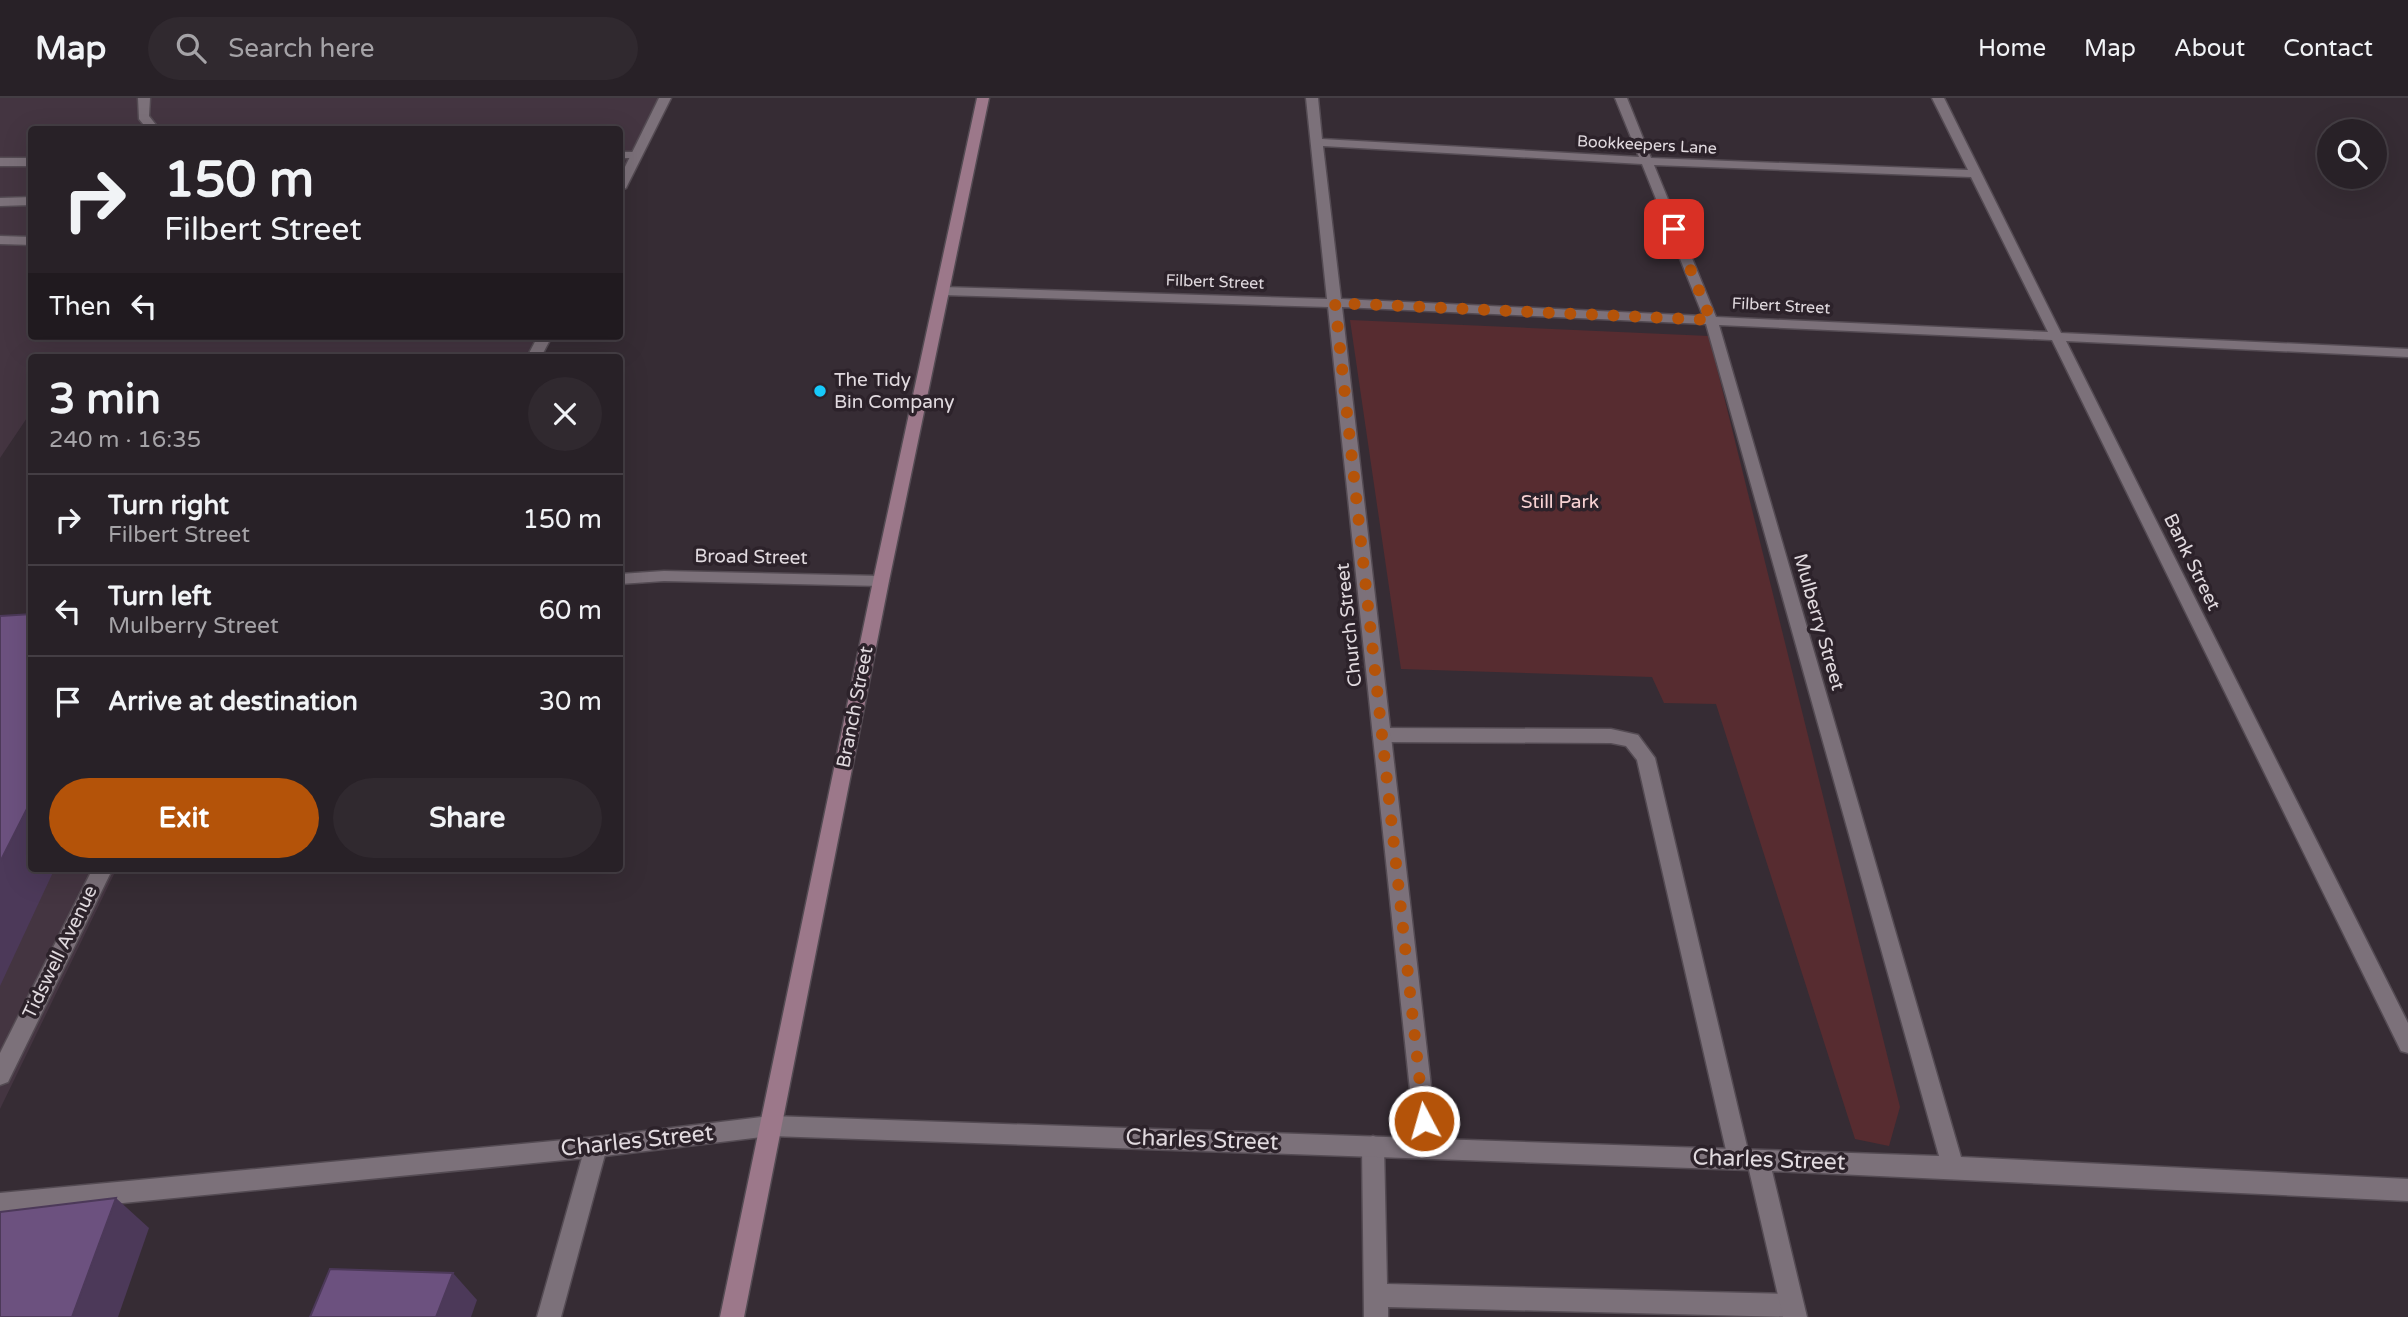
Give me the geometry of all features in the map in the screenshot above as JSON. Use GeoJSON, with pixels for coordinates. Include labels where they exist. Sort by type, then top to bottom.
{"type":"FeatureCollection","features":[{"type":"Feature","properties":{"kind":"street"},"geometry":{"type":"LineString","coordinates":[[144,98],[143,117],[151,126]]}},
{"type":"Feature","properties":{"kind":"street"},"geometry":{"type":"LineString","coordinates":[[623,182],[665,98]]}},
{"type":"Feature","properties":{"kind":"street","name":"Branch Street"},"geometry":{"type":"LineString","coordinates":[[732,1317],[982,98]]}},
{"type":"Feature","properties":{"kind":"street","name":"Church Street"},"geometry":{"type":"LineString","coordinates":[[1312,98],[1427,1148]]}},
{"type":"Feature","properties":{"kind":"street","name":"Mulberry Street"},"geometry":{"type":"LineString","coordinates":[[1621,98],[1711,320],[1954,1167]]}},
{"type":"Feature","properties":{"kind":"street","name":"Bank Street"},"geometry":{"type":"LineString","coordinates":[[1938,98],[2408,1044]]}},
{"type":"Feature","properties":{"kind":"street","name":"Bookkeepers Lane"},"geometry":{"type":"LineString","coordinates":[[1317,142],[1647,161],[1976,174]]}},
{"type":"Feature","properties":{"kind":"street"},"geometry":{"type":"LineString","coordinates":[[623,155],[636,155]]}},
{"type":"Feature","properties":{"kind":"street"},"geometry":{"type":"LineString","coordinates":[[0,162],[28,162]]}},
{"type":"Feature","properties":{"kind":"street"},"geometry":{"type":"LineString","coordinates":[[0,202],[28,201]]}},
{"type":"Feature","properties":{"kind":"street"},"geometry":{"type":"LineString","coordinates":[[0,240],[28,241]]}},
{"type":"Feature","properties":{"kind":"street","name":"Filbert Street"},"geometry":{"type":"LineString","coordinates":[[943,291],[1335,303],[2408,353]]}},
{"type":"Feature","properties":{"kind":"street","name":"Broad Street"},"geometry":{"type":"LineString","coordinates":[[623,579],[664,576],[881,581]]}},
{"type":"Feature","properties":{"kind":"street"},"geometry":{"type":"LineString","coordinates":[[1373,1146],[1376,1306],[1793,1312],[1748,1160],[1646,758],[1632,740],[1611,736],[1382,735]]}},
{"type":"Feature","properties":{"kind":"street","name":"Tidswell Avenue"},"geometry":{"type":"LineString","coordinates":[[0,1074],[101,872]]}},
{"type":"Feature","properties":{"kind":"street","name":"Charles Street"},"geometry":{"type":"LineString","coordinates":[[0,1204],[596,1147],[771,1126],[1954,1167],[2408,1190]]}},
{"type":"Feature","properties":{"kind":"street"},"geometry":{"type":"LineString","coordinates":[[549,1317],[596,1147]]}},
{"type":"Feature","properties":{"kind":"shaded area"},"geometry":{"type":"Polygon","coordinates":[[[0,98],[661,98],[623,171],[623,126],[28,126],[28,340],[534,340],[527,354],[28,354],[28,416],[0,458],[0,98]]]}},
{"type":"Feature","properties":{"kind":"shaded area"},"geometry":{"type":"Polygon","coordinates":[[[0,624],[28,838],[28,872],[115,872],[0,1109],[0,624]]]}},
{"type":"Feature","properties":{"kind":"green space","name":"Still Park"},"geometry":{"type":"Polygon","coordinates":[[[1350,320],[1709,336],[1900,1107],[1889,1146],[1855,1139],[1716,704],[1664,703],[1652,677],[1401,669],[1350,320]]]}},
{"type":"Feature","properties":{"kind":"building"},"geometry":{"type":"Polygon","coordinates":[[[28,614],[28,807],[0,862],[0,616],[28,614]]]}},
{"type":"Feature","properties":{"kind":"building"},"geometry":{"type":"Polygon","coordinates":[[[116,1198],[72,1317],[0,1317],[0,1212],[116,1198]]]}},
{"type":"Feature","properties":{"kind":"building"},"geometry":{"type":"Polygon","coordinates":[[[330,1269],[453,1273],[436,1317],[310,1317],[330,1269]]]}},
{"type":"Feature","properties":{"kind":"place","name":"The Tidy Bin Company"},"geometry":{"type":"Point","coordinates":[820,391]}},
{"type":"Feature","properties":{"kind":"route"},"geometry":{"type":"LineString","coordinates":[[1424,1121],[1335,303],[1711,320],[1674,229]]}}]}
